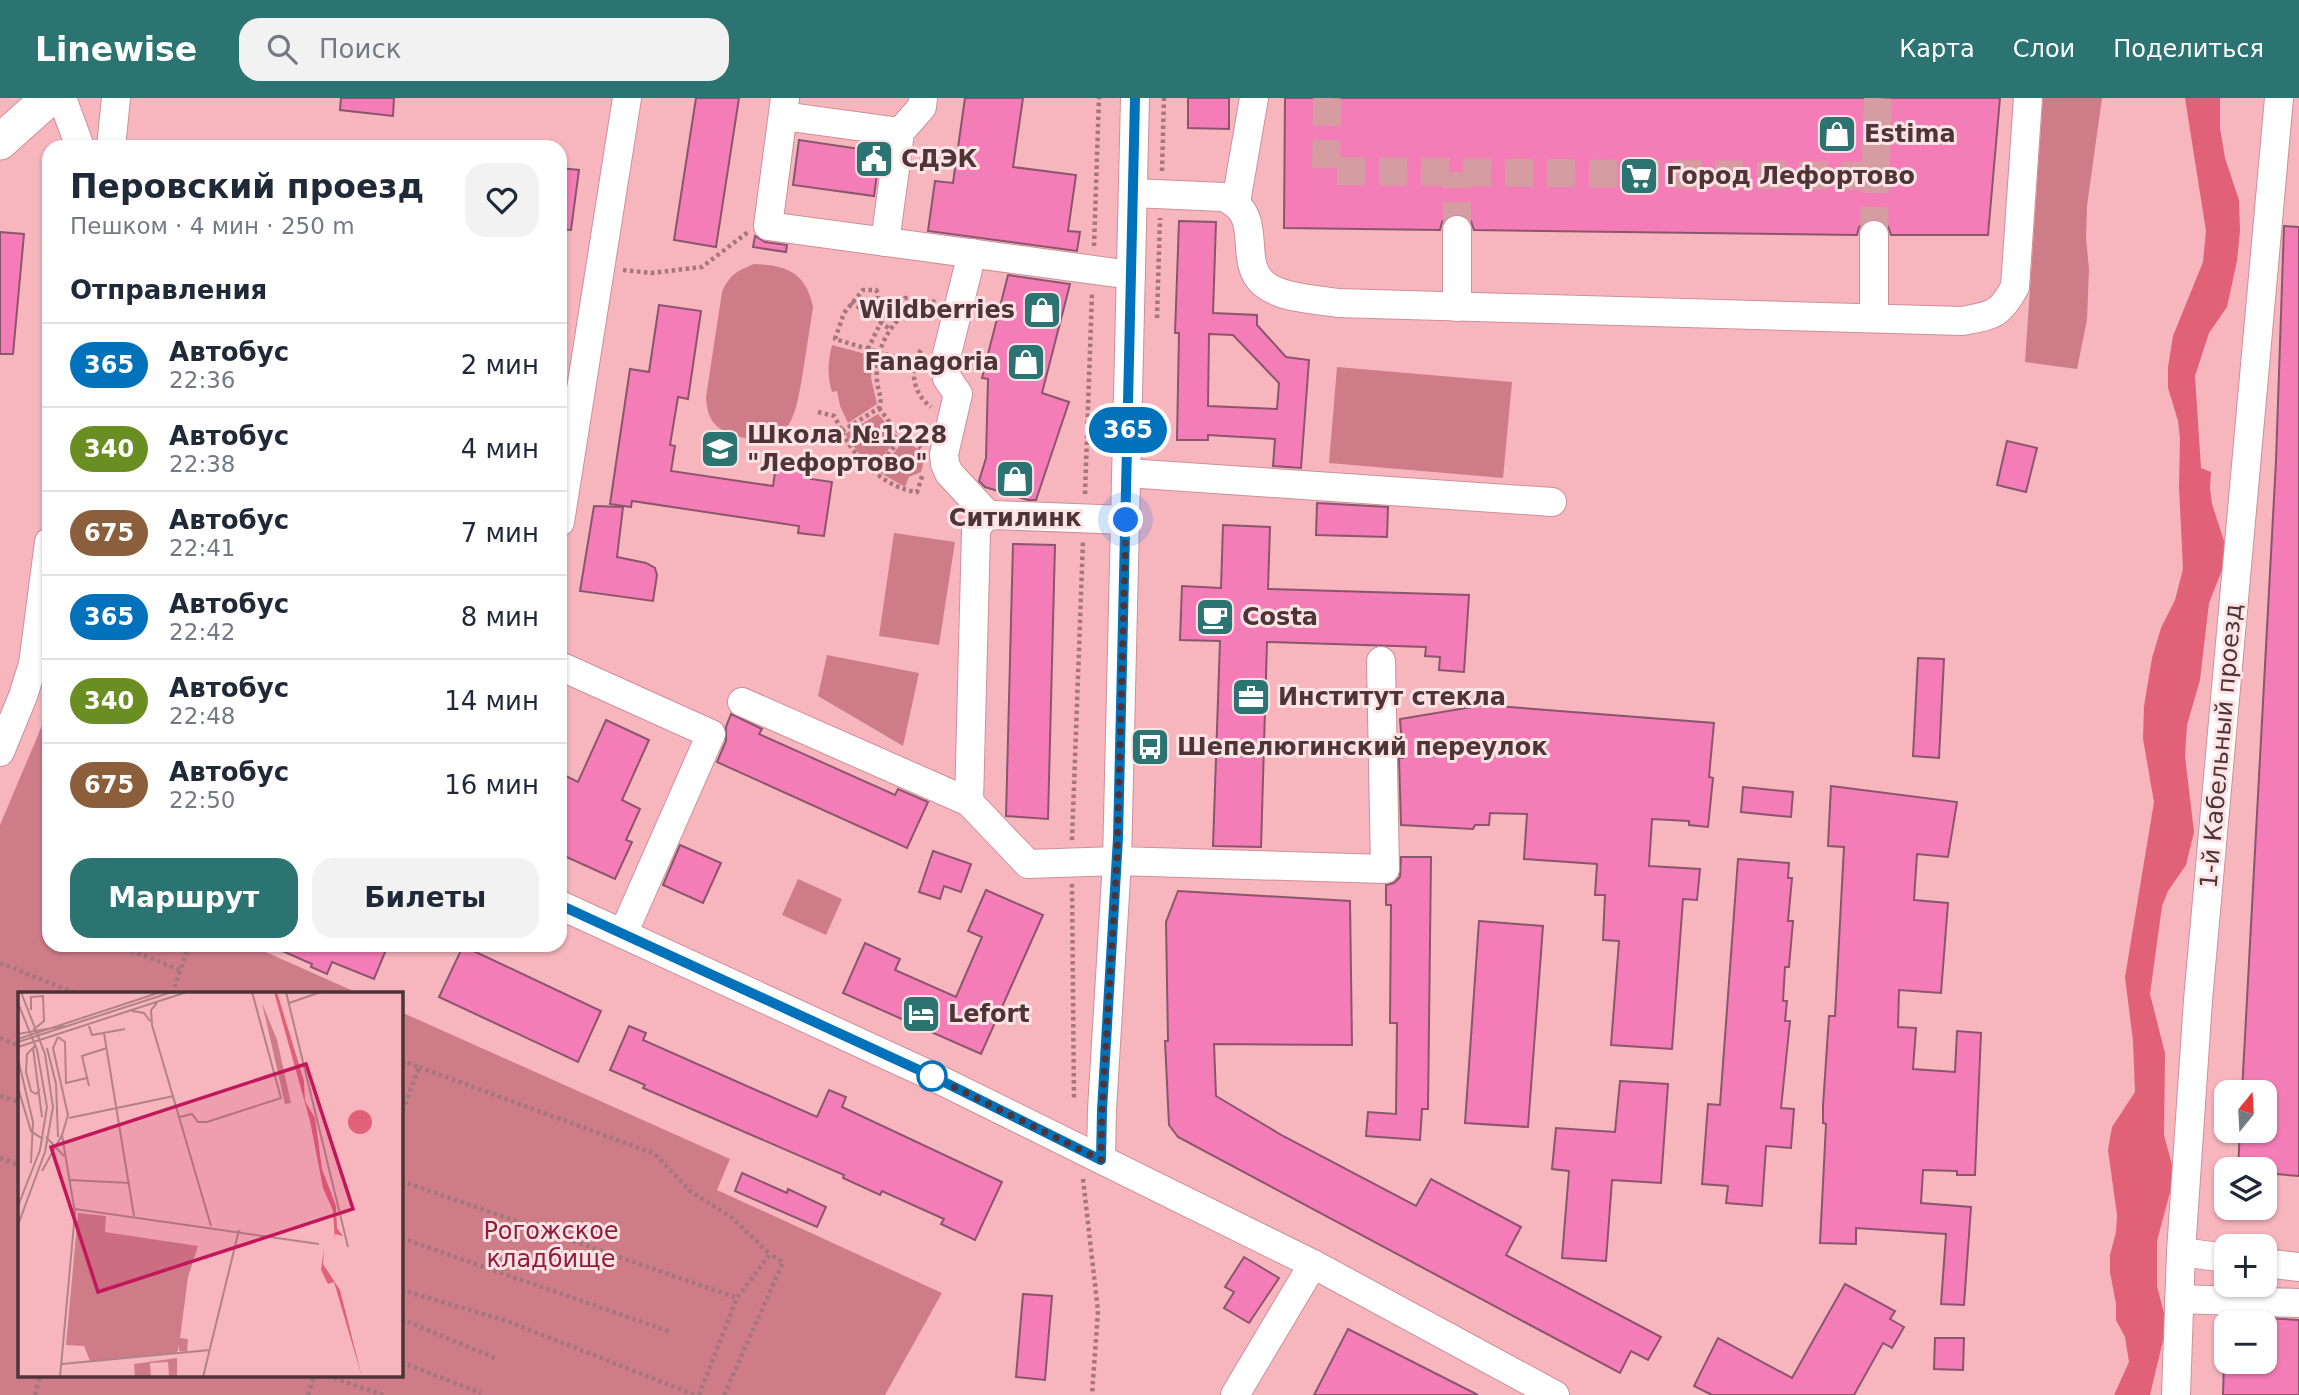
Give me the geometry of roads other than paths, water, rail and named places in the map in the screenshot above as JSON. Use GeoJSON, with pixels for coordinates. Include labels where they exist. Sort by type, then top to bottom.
{"type":"FeatureCollection","features":[{"type":"Feature","properties":{"kind":"main road"},"geometry":{"type":"LineString","coordinates":[[0,142],[49,98]]}},
{"type":"Feature","properties":{"kind":"street"},"geometry":{"type":"LineString","coordinates":[[62,98],[77,140]]}},
{"type":"Feature","properties":{"kind":"street"},"geometry":{"type":"LineString","coordinates":[[112,140],[116,98]]}},
{"type":"Feature","properties":{"kind":"street"},"geometry":{"type":"LineString","coordinates":[[567,440],[628,98]]}},
{"type":"Feature","properties":{"kind":"street"},"geometry":{"type":"LineString","coordinates":[[885,242],[900,132],[922,107],[923,98]]}},
{"type":"Feature","properties":{"kind":"street"},"geometry":{"type":"LineString","coordinates":[[1092,1169],[1102,1110],[1117,861],[1135,98]]}},
{"type":"Feature","properties":{"kind":"street"},"geometry":{"type":"LineString","coordinates":[[1236,202],[1254,98]]}},
{"type":"Feature","properties":{"kind":"street"},"geometry":{"type":"LineString","coordinates":[[1133,193],[1223,197],[1236,202],[1246,216],[1254,268],[1264,284],[1289,295],[1338,303],[1962,321],[1990,316],[2004,307],[2015,287],[2028,98]]}},
{"type":"Feature","properties":{"kind":"street","name":"1-й Кабельный проезд"},"geometry":{"type":"LineString","coordinates":[[2176,1395],[2181,1252],[2198,1000],[2279,98]]}},
{"type":"Feature","properties":{"kind":"street"},"geometry":{"type":"LineString","coordinates":[[900,132],[784,107],[768,226],[1131,275]]}},
{"type":"Feature","properties":{"kind":"street"},"geometry":{"type":"LineString","coordinates":[[1457,230],[1457,307]]}},
{"type":"Feature","properties":{"kind":"street"},"geometry":{"type":"LineString","coordinates":[[1874,235],[1874,317]]}},
{"type":"Feature","properties":{"kind":"street"},"geometry":{"type":"LineString","coordinates":[[972,253],[945,362],[947,378],[958,394],[936,454],[949,473],[989,516]]}},
{"type":"Feature","properties":{"kind":"street"},"geometry":{"type":"LineString","coordinates":[[1127,473],[1552,502]]}},
{"type":"Feature","properties":{"kind":"street"},"geometry":{"type":"LineString","coordinates":[[969,802],[978,525],[989,516],[1126,520]]}},
{"type":"Feature","properties":{"kind":"street"},"geometry":{"type":"LineString","coordinates":[[742,702],[969,802],[1028,864],[1117,861],[1385,869],[1381,661]]}},
{"type":"Feature","properties":{"kind":"street"},"geometry":{"type":"LineString","coordinates":[[0,752],[23,696],[41,667]]}},
{"type":"Feature","properties":{"kind":"street"},"geometry":{"type":"LineString","coordinates":[[567,669],[711,734],[622,934]]}},
{"type":"Feature","properties":{"kind":"street"},"geometry":{"type":"LineString","coordinates":[[567,908],[920,1071],[1092,1169],[1313,1264],[1555,1395]]}},
{"type":"Feature","properties":{"kind":"street"},"geometry":{"type":"LineString","coordinates":[[2181,1252],[2214,1256]]}},
{"type":"Feature","properties":{"kind":"street"},"geometry":{"type":"LineString","coordinates":[[1236,1395],[1313,1264]]}},
{"type":"Feature","properties":{"kind":"street"},"geometry":{"type":"LineString","coordinates":[[2277,1264],[2299,1267]]}},
{"type":"Feature","properties":{"kind":"street"},"geometry":{"type":"LineString","coordinates":[[2179,1299],[2299,1303]]}},
{"type":"Feature","properties":{"kind":"tunnel"},"geometry":{"type":"LineString","coordinates":[[1327,98],[1326,171],[1875,176],[1878,98]]}},
{"type":"Feature","properties":{"kind":"tunnel"},"geometry":{"type":"LineString","coordinates":[[1457,172],[1457,230]]}},
{"type":"Feature","properties":{"kind":"tunnel"},"geometry":{"type":"LineString","coordinates":[[1874,235],[1875,176]]}},
{"type":"Feature","properties":{"kind":"place","name":"Estima"},"geometry":{"type":"Point","coordinates":[1837,134]}},
{"type":"Feature","properties":{"kind":"place","name":"СДЭК"},"geometry":{"type":"Point","coordinates":[874,159]}},
{"type":"Feature","properties":{"kind":"place","name":"Город Лефортово"},"geometry":{"type":"Point","coordinates":[1639,176]}},
{"type":"Feature","properties":{"kind":"place","name":"Wildberries"},"geometry":{"type":"Point","coordinates":[1042,310]}},
{"type":"Feature","properties":{"kind":"place","name":"Fanagoria"},"geometry":{"type":"Point","coordinates":[1026,362]}},
{"type":"Feature","properties":{"kind":"place","name":"Школа №1228 \"Лефортово\""},"geometry":{"type":"Point","coordinates":[720,449]}},
{"type":"Feature","properties":{"kind":"place","name":"Ситилинк"},"geometry":{"type":"Point","coordinates":[1015,479]}},
{"type":"Feature","properties":{"kind":"place","name":"Costa"},"geometry":{"type":"Point","coordinates":[1215,617]}},
{"type":"Feature","properties":{"kind":"place","name":"Институт стекла"},"geometry":{"type":"Point","coordinates":[1251,697]}},
{"type":"Feature","properties":{"kind":"place","name":"Шепелюгинский переулок"},"geometry":{"type":"Point","coordinates":[1150,747]}},
{"type":"Feature","properties":{"kind":"place","name":"Lefort"},"geometry":{"type":"Point","coordinates":[921,1014]}},
{"type":"Feature","properties":{"kind":"park label","name":"Рогожское кладбище"},"geometry":{"type":"Point","coordinates":[551,1245]}}]}
